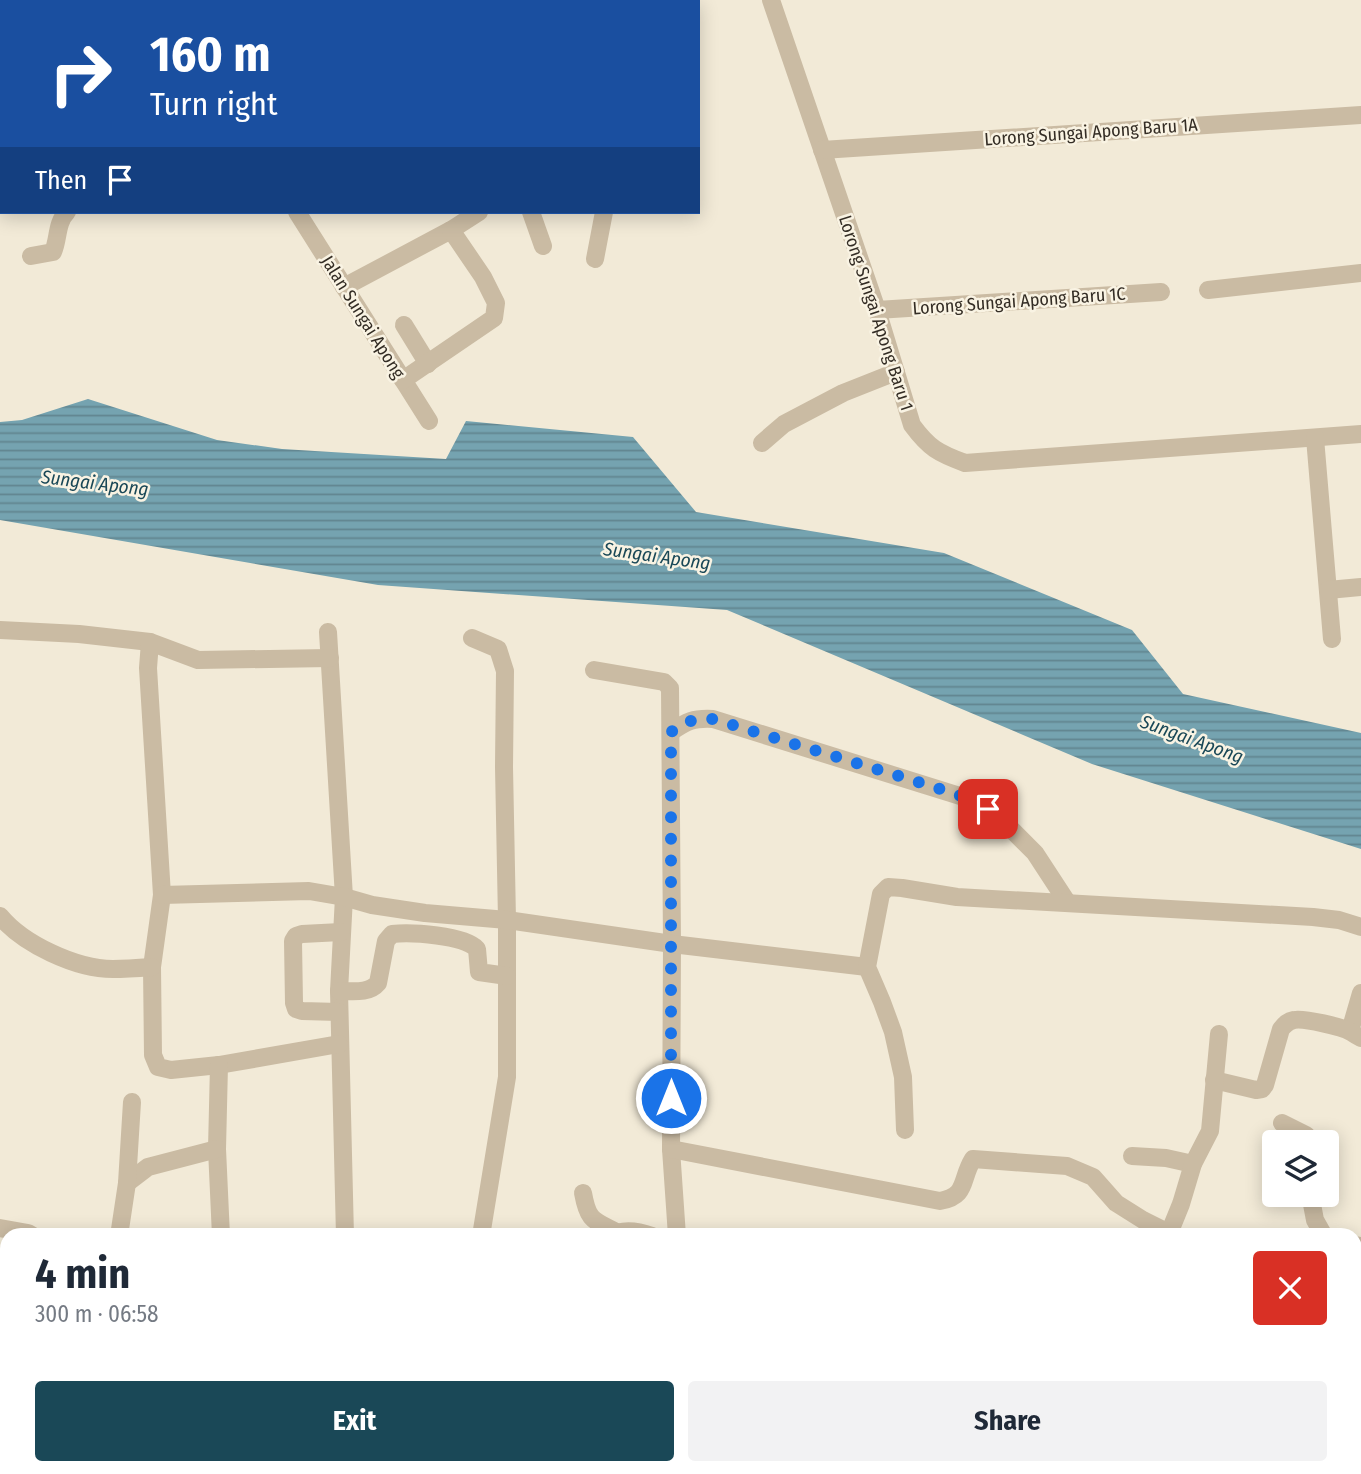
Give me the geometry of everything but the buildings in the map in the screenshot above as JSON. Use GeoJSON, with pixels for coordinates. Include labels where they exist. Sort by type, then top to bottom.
{"type":"FeatureCollection","features":[{"type":"Feature","properties":{"kind":"street","name":"Lorong Sungai Apong Baru 1"},"geometry":{"type":"LineString","coordinates":[[771,0],[877,310],[912,425],[923,441],[940,453],[965,463],[1361,434]]}},
{"type":"Feature","properties":{"kind":"street","name":"Lorong Sungai Apong Baru 1A"},"geometry":{"type":"LineString","coordinates":[[822,150],[1361,114]]}},
{"type":"Feature","properties":{"kind":"street"},"geometry":{"type":"LineString","coordinates":[[31,256],[53,252],[61,218],[65,214]]}},
{"type":"Feature","properties":{"kind":"street","name":"Jalan Sungai Apong"},"geometry":{"type":"LineString","coordinates":[[298,214],[429,421]]}},
{"type":"Feature","properties":{"kind":"street"},"geometry":{"type":"LineString","coordinates":[[344,287],[476,214]]}},
{"type":"Feature","properties":{"kind":"street"},"geometry":{"type":"LineString","coordinates":[[532,214],[543,246]]}},
{"type":"Feature","properties":{"kind":"street"},"geometry":{"type":"LineString","coordinates":[[595,259],[604,214]]}},
{"type":"Feature","properties":{"kind":"street"},"geometry":{"type":"LineString","coordinates":[[403,380],[495,318],[496,303],[451,230]]}},
{"type":"Feature","properties":{"kind":"street"},"geometry":{"type":"LineString","coordinates":[[1208,290],[1361,273]]}},
{"type":"Feature","properties":{"kind":"street","name":"Lorong Sungai Apong Baru 1C"},"geometry":{"type":"LineString","coordinates":[[877,310],[1161,292]]}},
{"type":"Feature","properties":{"kind":"street"},"geometry":{"type":"LineString","coordinates":[[404,325],[428,364]]}},
{"type":"Feature","properties":{"kind":"street"},"geometry":{"type":"LineString","coordinates":[[762,443],[784,424],[843,393],[896,372]]}},
{"type":"Feature","properties":{"kind":"street"},"geometry":{"type":"LineString","coordinates":[[1315,438],[1332,639]]}},
{"type":"Feature","properties":{"kind":"street"},"geometry":{"type":"LineString","coordinates":[[1328,590],[1361,587]]}},
{"type":"Feature","properties":{"kind":"street"},"geometry":{"type":"LineString","coordinates":[[0,630],[79,634],[150,642],[198,660],[330,658]]}},
{"type":"Feature","properties":{"kind":"street"},"geometry":{"type":"LineString","coordinates":[[328,632],[344,897],[338,991],[345,1228]]}},
{"type":"Feature","properties":{"kind":"street"},"geometry":{"type":"LineString","coordinates":[[472,638],[498,649],[505,671],[507,1077],[482,1228]]}},
{"type":"Feature","properties":{"kind":"street"},"geometry":{"type":"LineString","coordinates":[[150,642],[148,668],[162,895],[152,967],[153,1055],[158,1067],[171,1070],[219,1065],[339,1044]]}},
{"type":"Feature","properties":{"kind":"street"},"geometry":{"type":"LineString","coordinates":[[594,670],[664,682],[670,688],[671,1149],[676,1228]]}},
{"type":"Feature","properties":{"kind":"street"},"geometry":{"type":"LineString","coordinates":[[671,732],[696,718],[713,719],[976,801],[999,817],[1035,853],[1067,902]]}},
{"type":"Feature","properties":{"kind":"street"},"geometry":{"type":"LineString","coordinates":[[905,1130],[903,1077],[882,1002],[867,967],[881,894],[888,887],[957,897],[1312,917],[1339,920],[1361,927]]}},
{"type":"Feature","properties":{"kind":"street"},"geometry":{"type":"LineString","coordinates":[[162,895],[309,891],[425,913],[508,920],[672,944],[867,967]]}},
{"type":"Feature","properties":{"kind":"street"},"geometry":{"type":"LineString","coordinates":[[424,934],[425,913]]}},
{"type":"Feature","properties":{"kind":"street"},"geometry":{"type":"LineString","coordinates":[[0,917],[22,937],[69,961],[110,969],[152,967]]}},
{"type":"Feature","properties":{"kind":"street"},"geometry":{"type":"LineString","coordinates":[[339,1012],[296,1009],[293,1003],[293,942],[296,936],[302,934],[341,932]]}},
{"type":"Feature","properties":{"kind":"street"},"geometry":{"type":"LineString","coordinates":[[338,991],[374,988],[378,983],[386,941],[392,934],[424,934],[467,941],[477,949],[479,972],[508,976]]}},
{"type":"Feature","properties":{"kind":"street"},"geometry":{"type":"LineString","coordinates":[[1214,1080],[1262,1089],[1281,1029],[1291,1020],[1327,1025],[1356,1034],[1361,993]]}},
{"type":"Feature","properties":{"kind":"street"},"geometry":{"type":"LineString","coordinates":[[1171,1228],[1193,1164],[1210,1131],[1219,1034]]}},
{"type":"Feature","properties":{"kind":"street"},"geometry":{"type":"LineString","coordinates":[[219,1065],[217,1149],[221,1228]]}},
{"type":"Feature","properties":{"kind":"street"},"geometry":{"type":"LineString","coordinates":[[120,1228],[127,1183],[132,1102]]}},
{"type":"Feature","properties":{"kind":"street"},"geometry":{"type":"LineString","coordinates":[[1282,1123],[1296,1130]]}},
{"type":"Feature","properties":{"kind":"street"},"geometry":{"type":"LineString","coordinates":[[127,1183],[148,1167],[217,1149]]}},
{"type":"Feature","properties":{"kind":"street"},"geometry":{"type":"LineString","coordinates":[[671,1149],[940,1202],[960,1193],[966,1170],[973,1159],[1067,1166],[1093,1177],[1116,1203],[1157,1228]]}},
{"type":"Feature","properties":{"kind":"street"},"geometry":{"type":"LineString","coordinates":[[1132,1156],[1166,1158],[1193,1164]]}},
{"type":"Feature","properties":{"kind":"street"},"geometry":{"type":"LineString","coordinates":[[583,1193],[586,1211],[605,1228]]}},
{"type":"Feature","properties":{"kind":"street"},"geometry":{"type":"LineString","coordinates":[[1313,1207],[1320,1228]]}},
{"type":"Feature","properties":{"kind":"water","name":"Sungai Apong"},"geometry":{"type":"Polygon","coordinates":[[[88,399],[217,440],[282,449],[446,459],[466,421],[633,437],[696,512],[944,553],[1132,630],[1183,694],[1361,733],[1361,849],[1092,764],[727,610],[378,585],[0,520],[0,422],[22,420],[88,399]]]}},
{"type":"Feature","properties":{"kind":"route"},"geometry":{"type":"LineString","coordinates":[[671,1098],[671,732],[696,718],[713,719],[928,785],[976,801],[988,809]]}}]}
